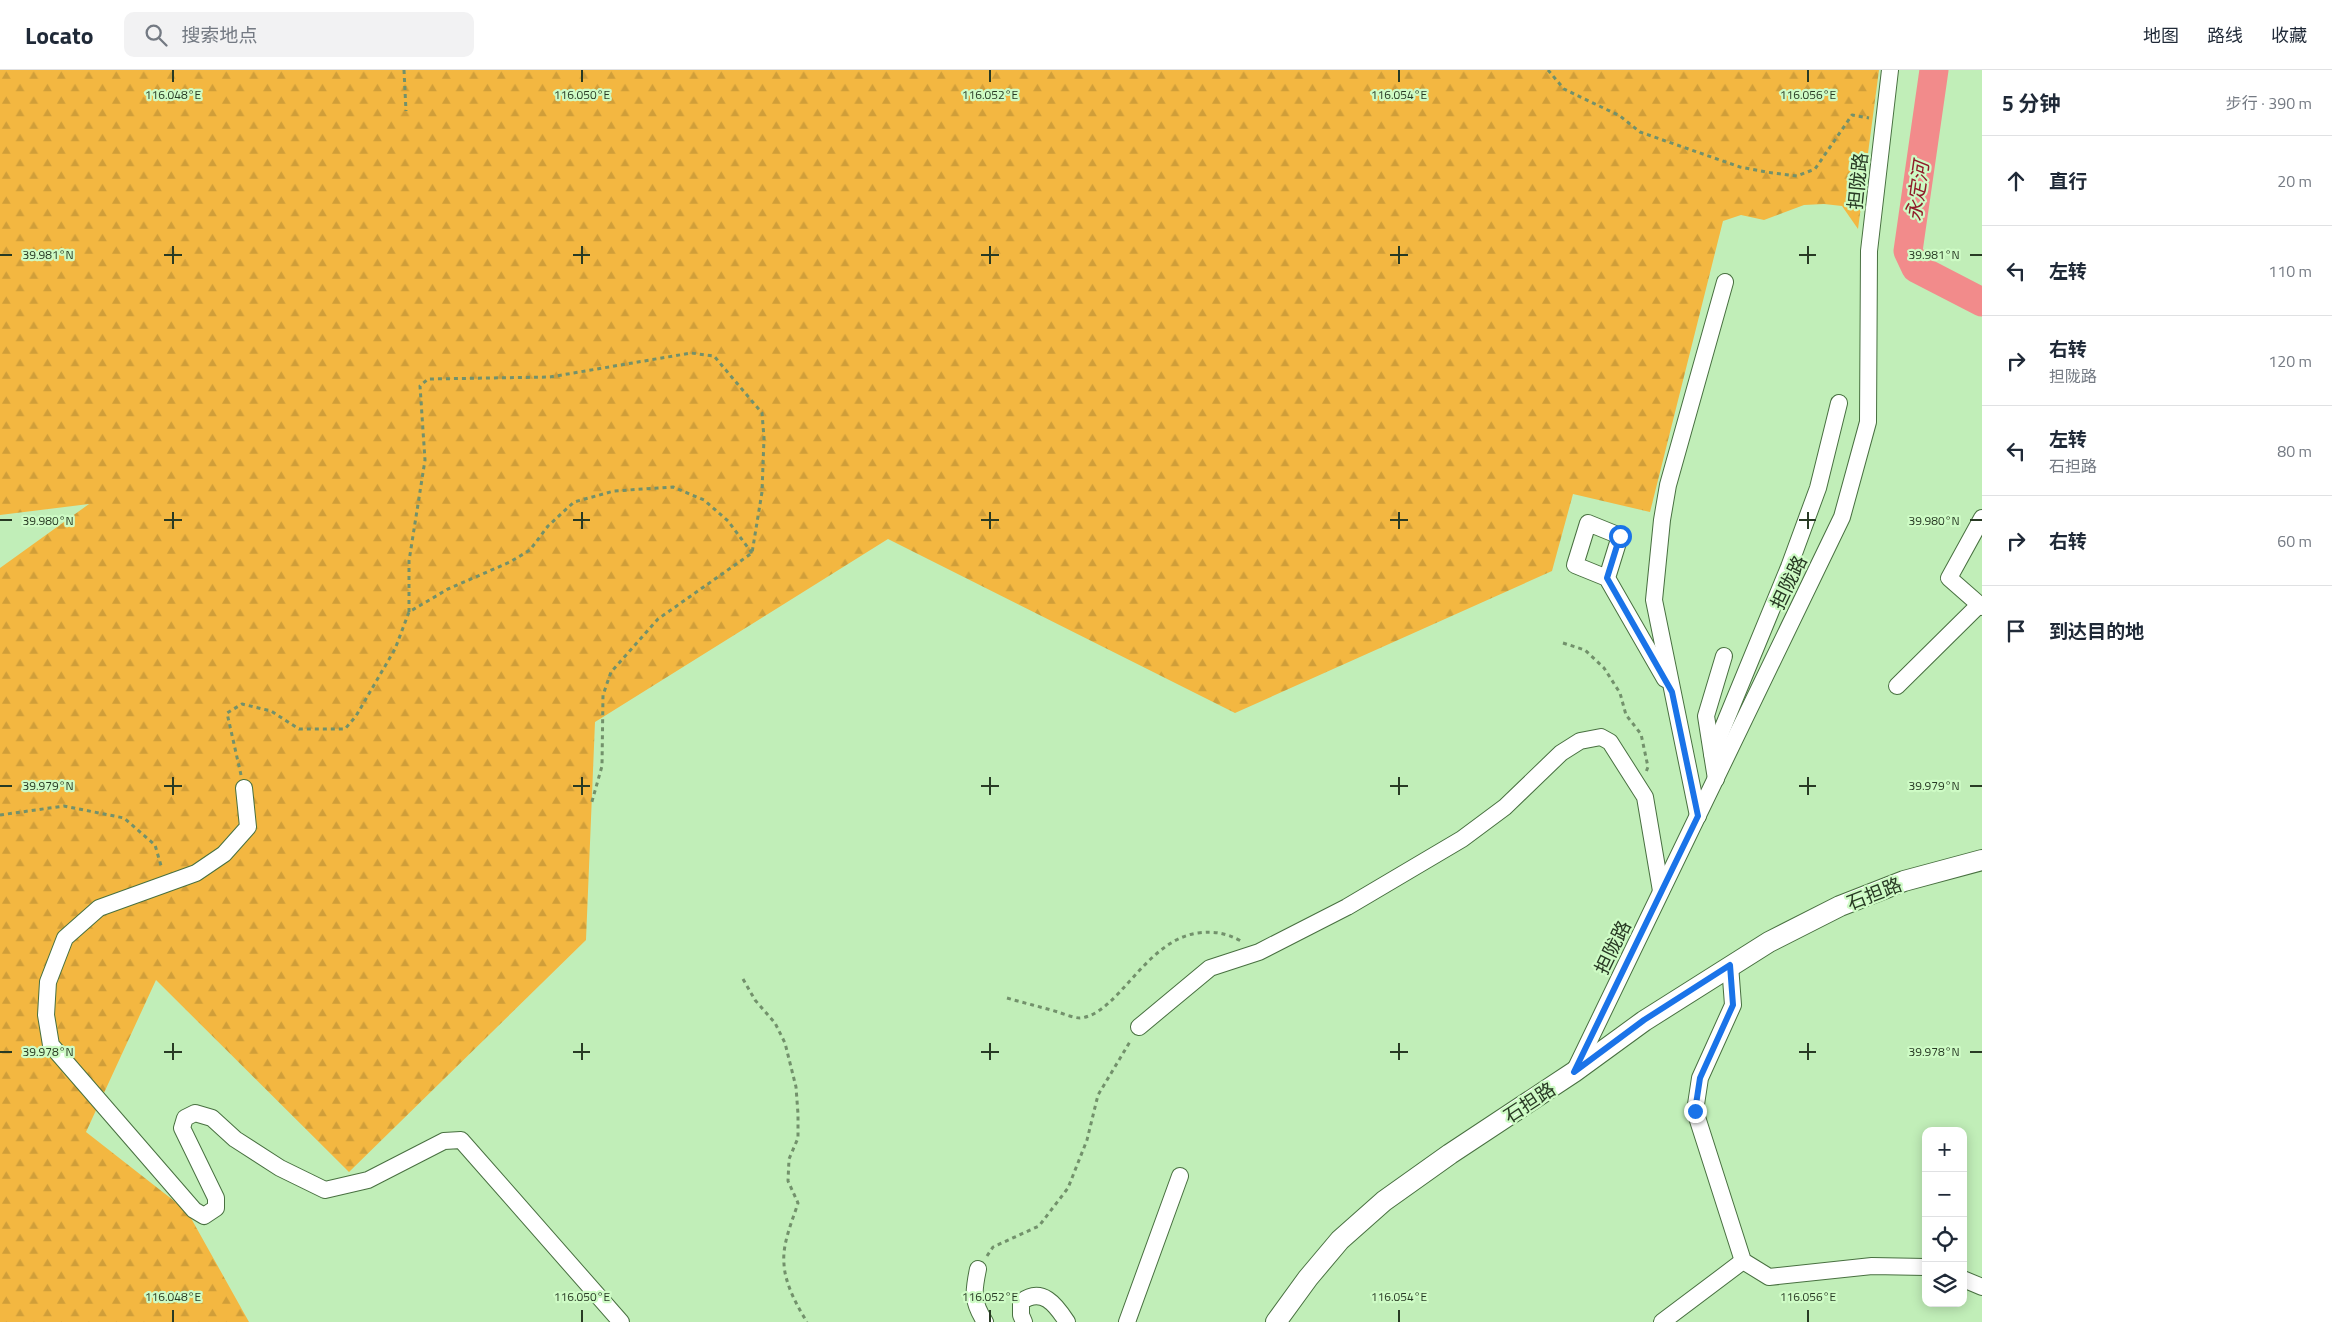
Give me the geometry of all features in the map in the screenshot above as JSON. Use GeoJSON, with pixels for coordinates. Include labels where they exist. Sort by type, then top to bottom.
{"type":"FeatureCollection","features":[{"type":"Feature","properties":{"kind":"main road","name":"石担路"},"geometry":{"type":"LineString","coordinates":[[1276,1322],[1308,1278],[1340,1240],[1384,1201],[1574,1072],[1644,1020],[1769,942],[1840,906],[1904,881],[1982,860]]}},
{"type":"Feature","properties":{"kind":"street","name":"担陇路"},"geometry":{"type":"LineString","coordinates":[[1574,1072],[1842,517],[1868,422],[1870,251],[1890,70]]}},
{"type":"Feature","properties":{"kind":"street"},"geometry":{"type":"LineString","coordinates":[[1698,816],[1654,600],[1662,520],[1668,485],[1725,282]]}},
{"type":"Feature","properties":{"kind":"street"},"geometry":{"type":"LineString","coordinates":[[1712,754],[1796,549],[1818,488],[1839,403]]}},
{"type":"Feature","properties":{"kind":"street"},"geometry":{"type":"LineString","coordinates":[[1897,686],[1981,606],[1949,578],[1982,518]]}},
{"type":"Feature","properties":{"kind":"street"},"geometry":{"type":"LineString","coordinates":[[1607,578],[1672,692]]}},
{"type":"Feature","properties":{"kind":"street"},"geometry":{"type":"LineString","coordinates":[[1716,779],[1706,716],[1724,656]]}},
{"type":"Feature","properties":{"kind":"street"},"geometry":{"type":"LineString","coordinates":[[1139,1027],[1210,968],[1259,952],[1347,907],[1462,839],[1504,807],[1560,753],[1580,741],[1601,737],[1610,742],[1645,797],[1662,892]]}},
{"type":"Feature","properties":{"kind":"street"},"geometry":{"type":"LineString","coordinates":[[244,788],[248,827],[224,854],[196,873],[99,908],[65,938],[48,982],[46,1015],[52,1045],[194,1210],[204,1216],[216,1208],[216,1198],[182,1128],[185,1118],[195,1113],[212,1118],[235,1139],[280,1168],[325,1190],[368,1180],[444,1141],[460,1140],[621,1322]]}},
{"type":"Feature","properties":{"kind":"street"},"geometry":{"type":"LineString","coordinates":[[1730,965],[1733,1005],[1700,1078],[1695,1111],[1743,1261],[1768,1277],[1872,1266],[1922,1268]]}},
{"type":"Feature","properties":{"kind":"street"},"geometry":{"type":"LineString","coordinates":[[1127,1322],[1180,1176]]}},
{"type":"Feature","properties":{"kind":"street"},"geometry":{"type":"LineString","coordinates":[[1662,1322],[1743,1261]]}},
{"type":"Feature","properties":{"kind":"street"},"geometry":{"type":"LineString","coordinates":[[978,1269],[974,1289],[975,1306],[985,1322]]}},
{"type":"Feature","properties":{"kind":"street"},"geometry":{"type":"LineString","coordinates":[[1967,1281],[1982,1287]]}},
{"type":"Feature","properties":{"kind":"street"},"geometry":{"type":"LineString","coordinates":[[1024,1322],[1021,1315],[1021,1302],[1028,1296],[1042,1296],[1055,1304],[1066,1322]]}},
{"type":"Feature","properties":{"kind":"path"},"geometry":{"type":"LineString","coordinates":[[404,70],[406,111]]}},
{"type":"Feature","properties":{"kind":"path"},"geometry":{"type":"LineString","coordinates":[[1548,70],[1564,89],[1620,116],[1640,132],[1740,167],[1766,172],[1796,176],[1815,169],[1852,115],[1884,121]]}},
{"type":"Feature","properties":{"kind":"path"},"geometry":{"type":"LineString","coordinates":[[244,788],[227,714],[242,704],[270,711],[299,729],[345,729],[356,716],[394,649],[409,612],[409,561],[425,460],[420,386],[428,378],[550,377],[691,353],[714,356],[762,413],[764,438],[762,492],[752,553],[658,619],[611,672],[603,695],[602,766],[591,805]]}},
{"type":"Feature","properties":{"kind":"path"},"geometry":{"type":"LineString","coordinates":[[409,612],[448,590],[510,562],[530,550],[548,526],[574,502],[614,491],[673,487],[704,500],[728,521],[752,553]]}},
{"type":"Feature","properties":{"kind":"path"},"geometry":{"type":"LineString","coordinates":[[1563,643],[1585,650],[1604,668],[1620,692],[1626,715],[1641,734],[1648,767],[1639,789]]}},
{"type":"Feature","properties":{"kind":"path"},"geometry":{"type":"LineString","coordinates":[[0,815],[64,806],[124,818],[156,845],[166,884]]}},
{"type":"Feature","properties":{"kind":"path"},"geometry":{"type":"LineString","coordinates":[[1007,998],[1080,1018],[1098,1012],[1144,964],[1167,945],[1190,934],[1215,931],[1231,936],[1259,952]]}},
{"type":"Feature","properties":{"kind":"path"},"geometry":{"type":"LineString","coordinates":[[743,979],[755,1000],[775,1023],[785,1043],[796,1087],[798,1138],[789,1159],[788,1181],[798,1203],[786,1241],[783,1264],[789,1285],[807,1322]]}},
{"type":"Feature","properties":{"kind":"path"},"geometry":{"type":"LineString","coordinates":[[978,1269],[993,1247],[1039,1226],[1068,1188],[1087,1140],[1098,1095],[1139,1027]]}},
{"type":"Feature","properties":{"kind":"green space"},"geometry":{"type":"Polygon","coordinates":[[[0,70],[1879,70],[1858,229],[1842,206],[1824,204],[1804,205],[1764,220],[1741,215],[1723,221],[1650,512],[1573,494],[1552,571],[1235,713],[888,539],[595,722],[586,940],[349,1172],[156,980],[86,1132],[187,1211],[249,1322],[0,1322],[0,568],[89,504],[0,515],[0,70]]]}},
{"type":"Feature","properties":{"kind":"waterway","name":"永定河"},"geometry":{"type":"LineString","coordinates":[[1934,70],[1908,251],[1916,268],[1982,302]]}},
{"type":"Feature","properties":{"kind":"route"},"geometry":{"type":"LineString","coordinates":[[1620,536],[1607,578],[1672,692],[1682,732],[1698,816],[1574,1072],[1644,1020],[1730,965],[1733,1005],[1700,1078],[1695,1111]]}}]}
